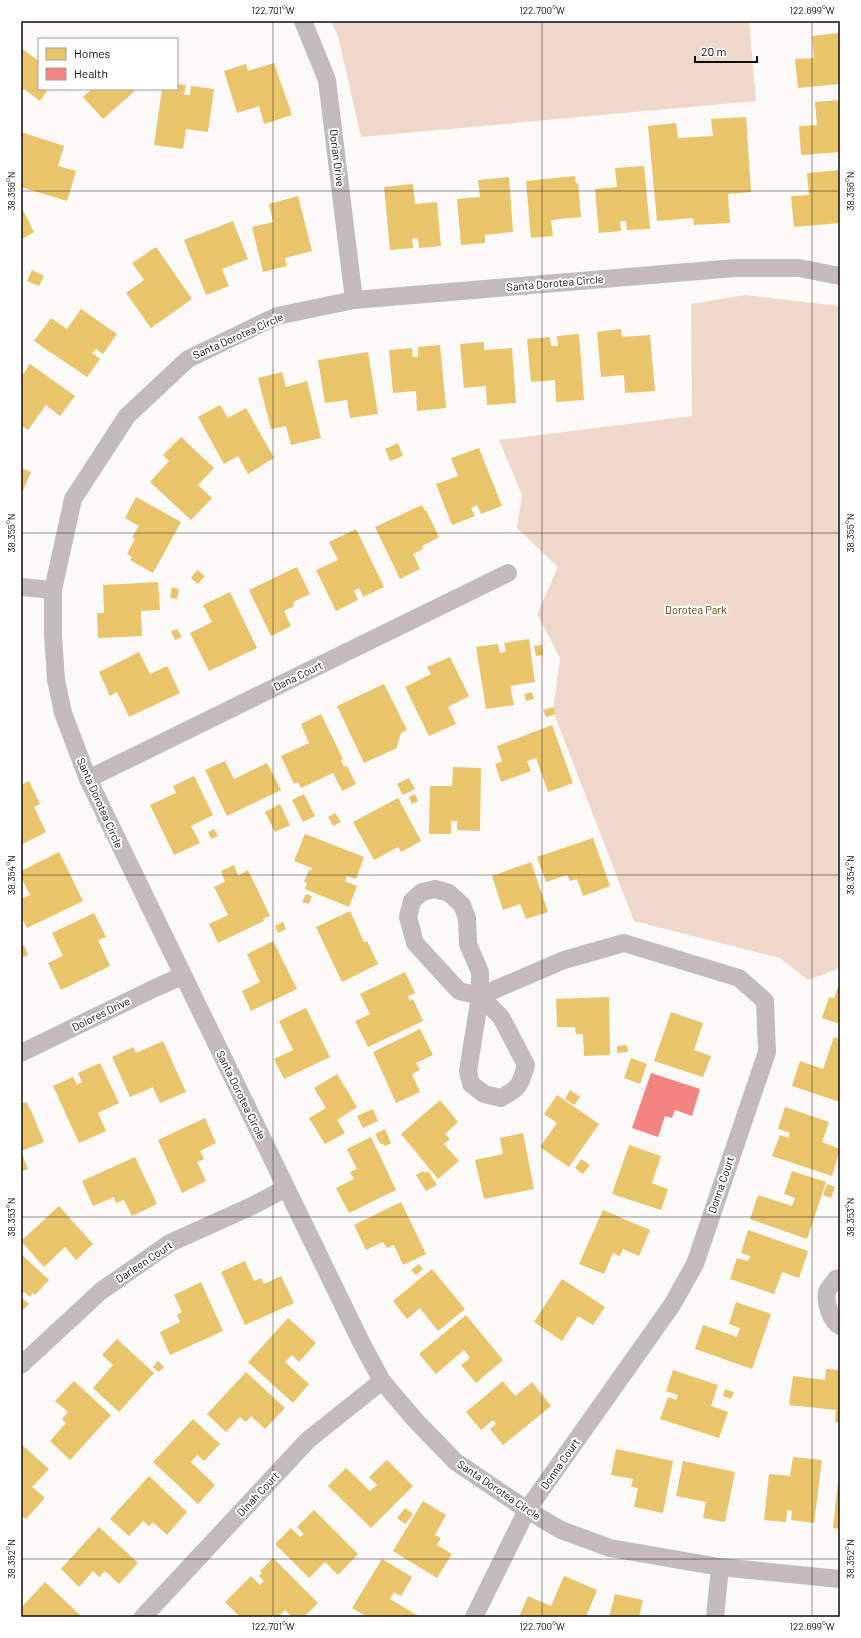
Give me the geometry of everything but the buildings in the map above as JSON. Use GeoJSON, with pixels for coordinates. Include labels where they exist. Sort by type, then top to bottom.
{"type":"FeatureCollection","features":[{"type":"Feature","properties":{"kind":"street","name":"Dorian Drive"},"geometry":{"type":"LineString","coordinates":[[303,21],[327,80],[354,300]]}},
{"type":"Feature","properties":{"kind":"street","name":"Santa Dorotea Circle"},"geometry":{"type":"LineString","coordinates":[[840,276],[799,268],[735,268],[354,300],[277,316],[188,359],[127,416],[74,499],[53,590],[53,635],[56,680],[63,713],[88,779],[182,976],[382,1381],[416,1421],[456,1462],[527,1510],[561,1530],[610,1548],[720,1567],[840,1579]]}},
{"type":"Feature","properties":{"kind":"street","name":"Dana Court"},"geometry":{"type":"LineString","coordinates":[[88,779],[508,573]]}},
{"type":"Feature","properties":{"kind":"street"},"geometry":{"type":"LineString","coordinates":[[21,587],[53,590]]}},
{"type":"Feature","properties":{"kind":"street"},"geometry":{"type":"LineString","coordinates":[[480,996],[459,990],[415,943],[408,917],[412,901],[422,892],[435,889],[449,893],[462,905],[467,918],[468,944],[480,972],[480,996],[468,1071],[471,1084],[484,1094],[501,1098],[514,1090],[520,1084],[526,1065],[501,1017],[480,996]]}},
{"type":"Feature","properties":{"kind":"street","name":"Donna Court"},"geometry":{"type":"LineString","coordinates":[[474,1617],[527,1510],[672,1305],[695,1264],[767,1052],[765,1001],[739,978],[624,943],[564,960],[480,996]]}},
{"type":"Feature","properties":{"kind":"street","name":"Dolores Drive"},"geometry":{"type":"LineString","coordinates":[[21,1053],[182,976]]}},
{"type":"Feature","properties":{"kind":"street","name":"Darleen Court"},"geometry":{"type":"LineString","coordinates":[[21,1366],[101,1291],[170,1243],[252,1206],[286,1188]]}},
{"type":"Feature","properties":{"kind":"street"},"geometry":{"type":"LineString","coordinates":[[840,1278],[836,1279],[827,1292],[827,1309],[837,1325],[840,1326]]}},
{"type":"Feature","properties":{"kind":"street","name":"Dinah Court"},"geometry":{"type":"LineString","coordinates":[[143,1617],[308,1440],[382,1381]]}},
{"type":"Feature","properties":{"kind":"street"},"geometry":{"type":"LineString","coordinates":[[715,1617],[720,1567]]}},
{"type":"Feature","properties":{"kind":"green space"},"geometry":{"type":"Polygon","coordinates":[[[331,21],[749,21],[756,101],[361,137],[338,36],[331,21]]]}},
{"type":"Feature","properties":{"kind":"green space","name":"Dorotea Park"},"geometry":{"type":"Polygon","coordinates":[[[745,295],[840,306],[840,968],[808,980],[780,958],[634,921],[553,711],[560,658],[537,614],[558,567],[517,528],[522,495],[499,440],[692,416],[691,304],[745,295]]]}}]}
